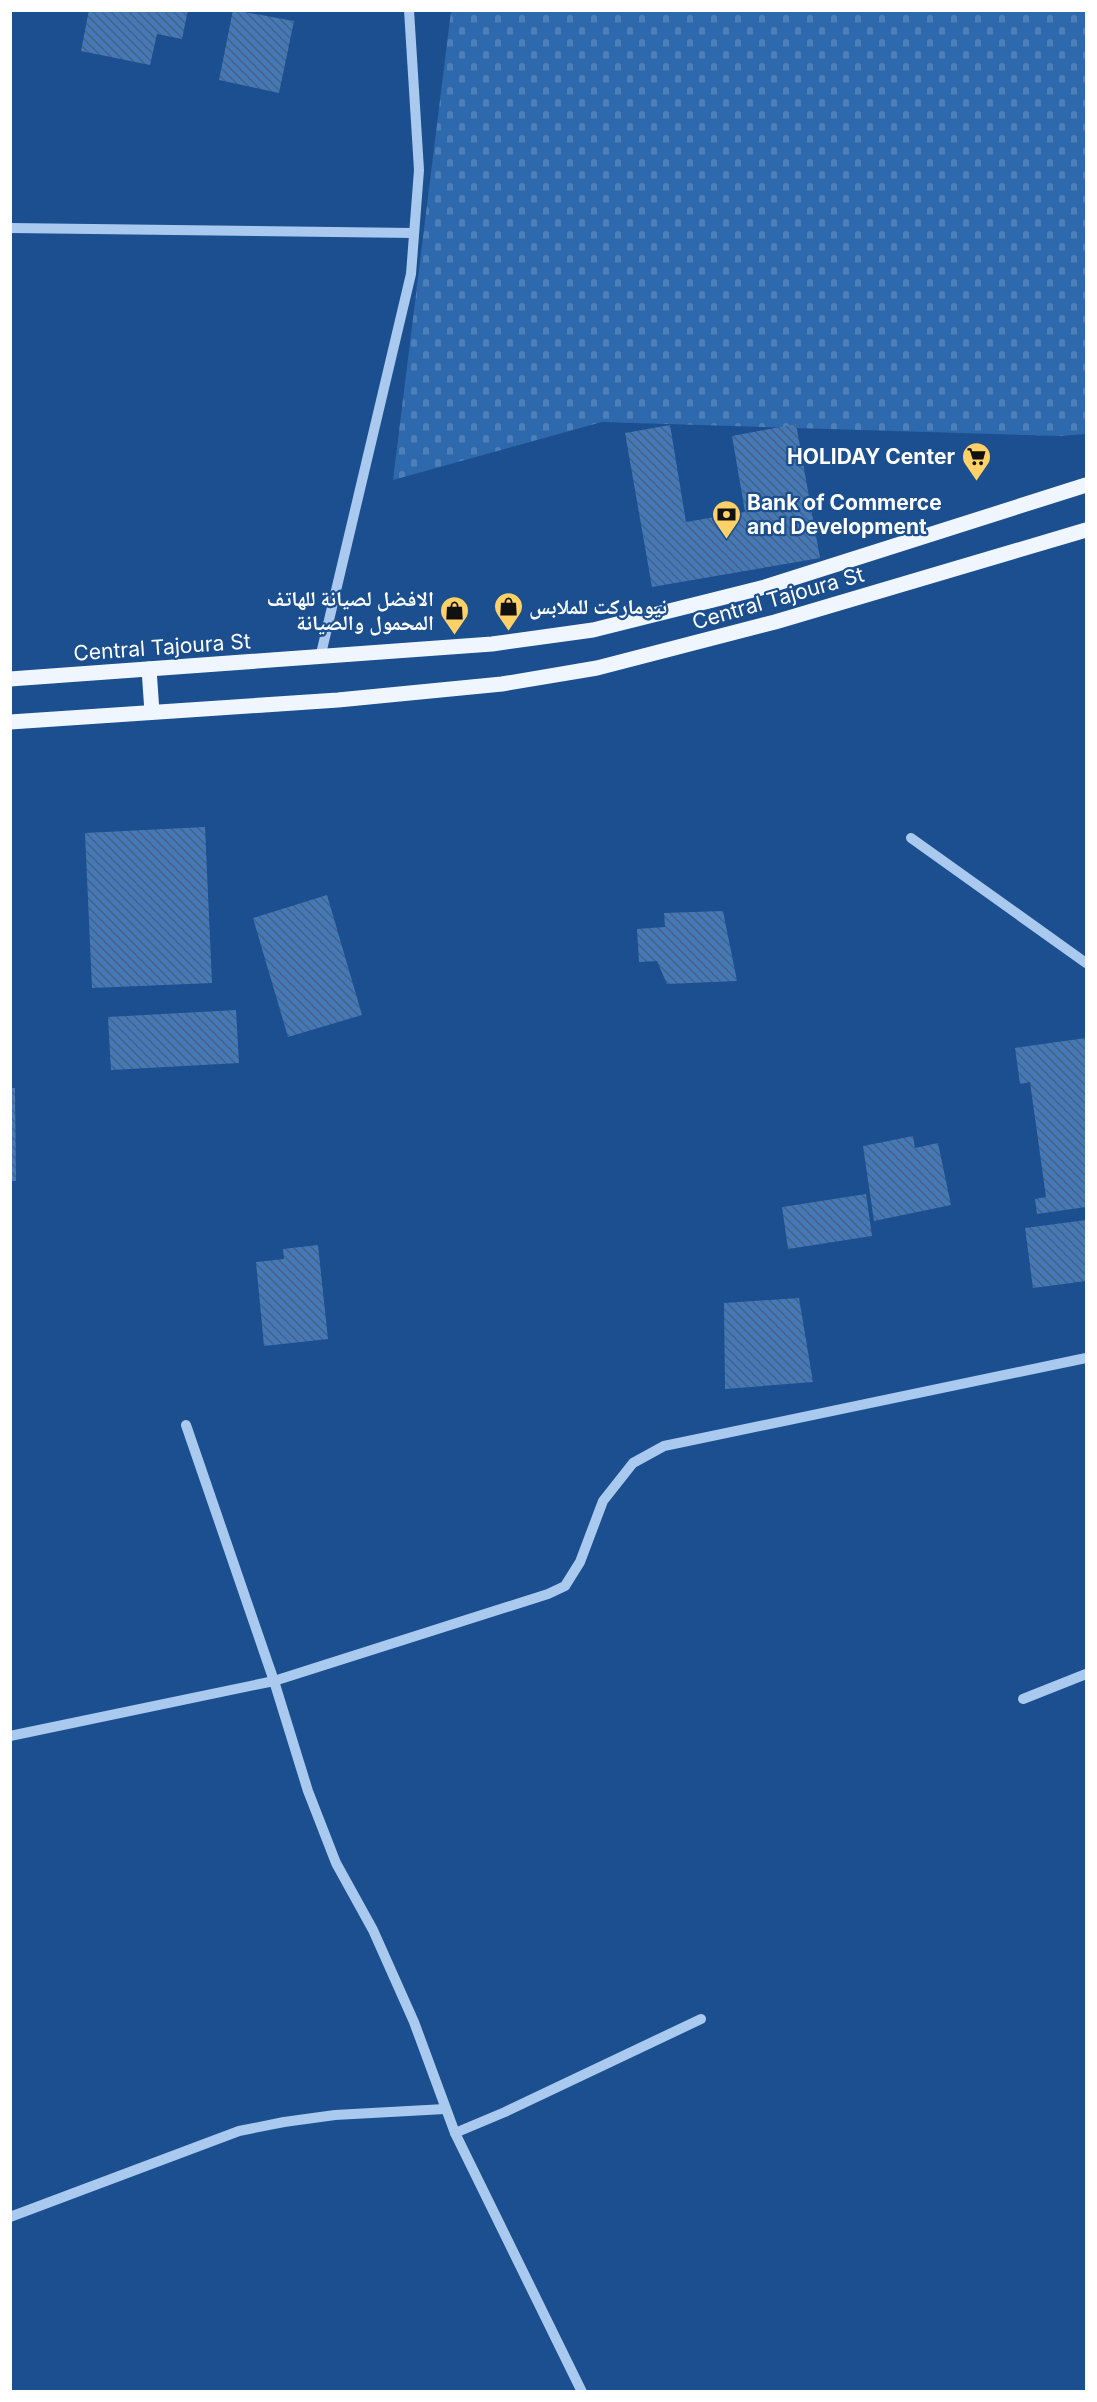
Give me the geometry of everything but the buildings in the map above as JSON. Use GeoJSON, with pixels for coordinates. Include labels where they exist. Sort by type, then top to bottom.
{"type":"FeatureCollection","features":[{"type":"Feature","properties":{"kind":"main road","name":"Central Tajoura St"},"geometry":{"type":"LineString","coordinates":[[10,679],[492,644],[593,630],[765,587],[1086,485]]}},
{"type":"Feature","properties":{"kind":"main road","name":"Central Tajoura St"},"geometry":{"type":"LineString","coordinates":[[10,722],[338,700],[502,684],[597,668],[775,622],[1086,530]]}},
{"type":"Feature","properties":{"kind":"main road"},"geometry":{"type":"LineString","coordinates":[[149,669],[152,712]]}},
{"type":"Feature","properties":{"kind":"street"},"geometry":{"type":"LineString","coordinates":[[320,658],[411,274],[419,170],[409,10]]}},
{"type":"Feature","properties":{"kind":"street"},"geometry":{"type":"LineString","coordinates":[[10,228],[414,233]]}},
{"type":"Feature","properties":{"kind":"street"},"geometry":{"type":"LineString","coordinates":[[911,838],[1086,963]]}},
{"type":"Feature","properties":{"kind":"street"},"geometry":{"type":"LineString","coordinates":[[10,1736],[274,1681],[548,1594],[565,1586],[579,1562],[603,1501],[633,1463],[664,1446],[1086,1358]]}},
{"type":"Feature","properties":{"kind":"street"},"geometry":{"type":"LineString","coordinates":[[186,1425],[274,1681],[312,1801],[336,1863],[374,1930],[414,2022],[455,2133],[582,2391]]}},
{"type":"Feature","properties":{"kind":"street"},"geometry":{"type":"LineString","coordinates":[[1023,1699],[1086,1674]]}},
{"type":"Feature","properties":{"kind":"street"},"geometry":{"type":"LineString","coordinates":[[455,2133],[505,2112],[701,2019]]}},
{"type":"Feature","properties":{"kind":"street"},"geometry":{"type":"LineString","coordinates":[[10,2217],[239,2131],[284,2121],[334,2115],[445,2109]]}},
{"type":"Feature","properties":{"kind":"green space"},"geometry":{"type":"Polygon","coordinates":[[[451,11],[1086,11],[1086,434],[1059,436],[602,422],[393,480],[451,11]]]}},
{"type":"Feature","properties":{"kind":"place","name":"HOLIDAY Center"},"geometry":{"type":"Point","coordinates":[976,482]}},
{"type":"Feature","properties":{"kind":"place","name":"Bank of Commerce and Development"},"geometry":{"type":"Point","coordinates":[726,540]}},
{"type":"Feature","properties":{"kind":"place","name":"نيوماركت للملابس"},"geometry":{"type":"Point","coordinates":[508,632]}},
{"type":"Feature","properties":{"kind":"place","name":"الافضل لصيانة للهاتف المحمول والصيانة"},"geometry":{"type":"Point","coordinates":[455,636]}}]}
